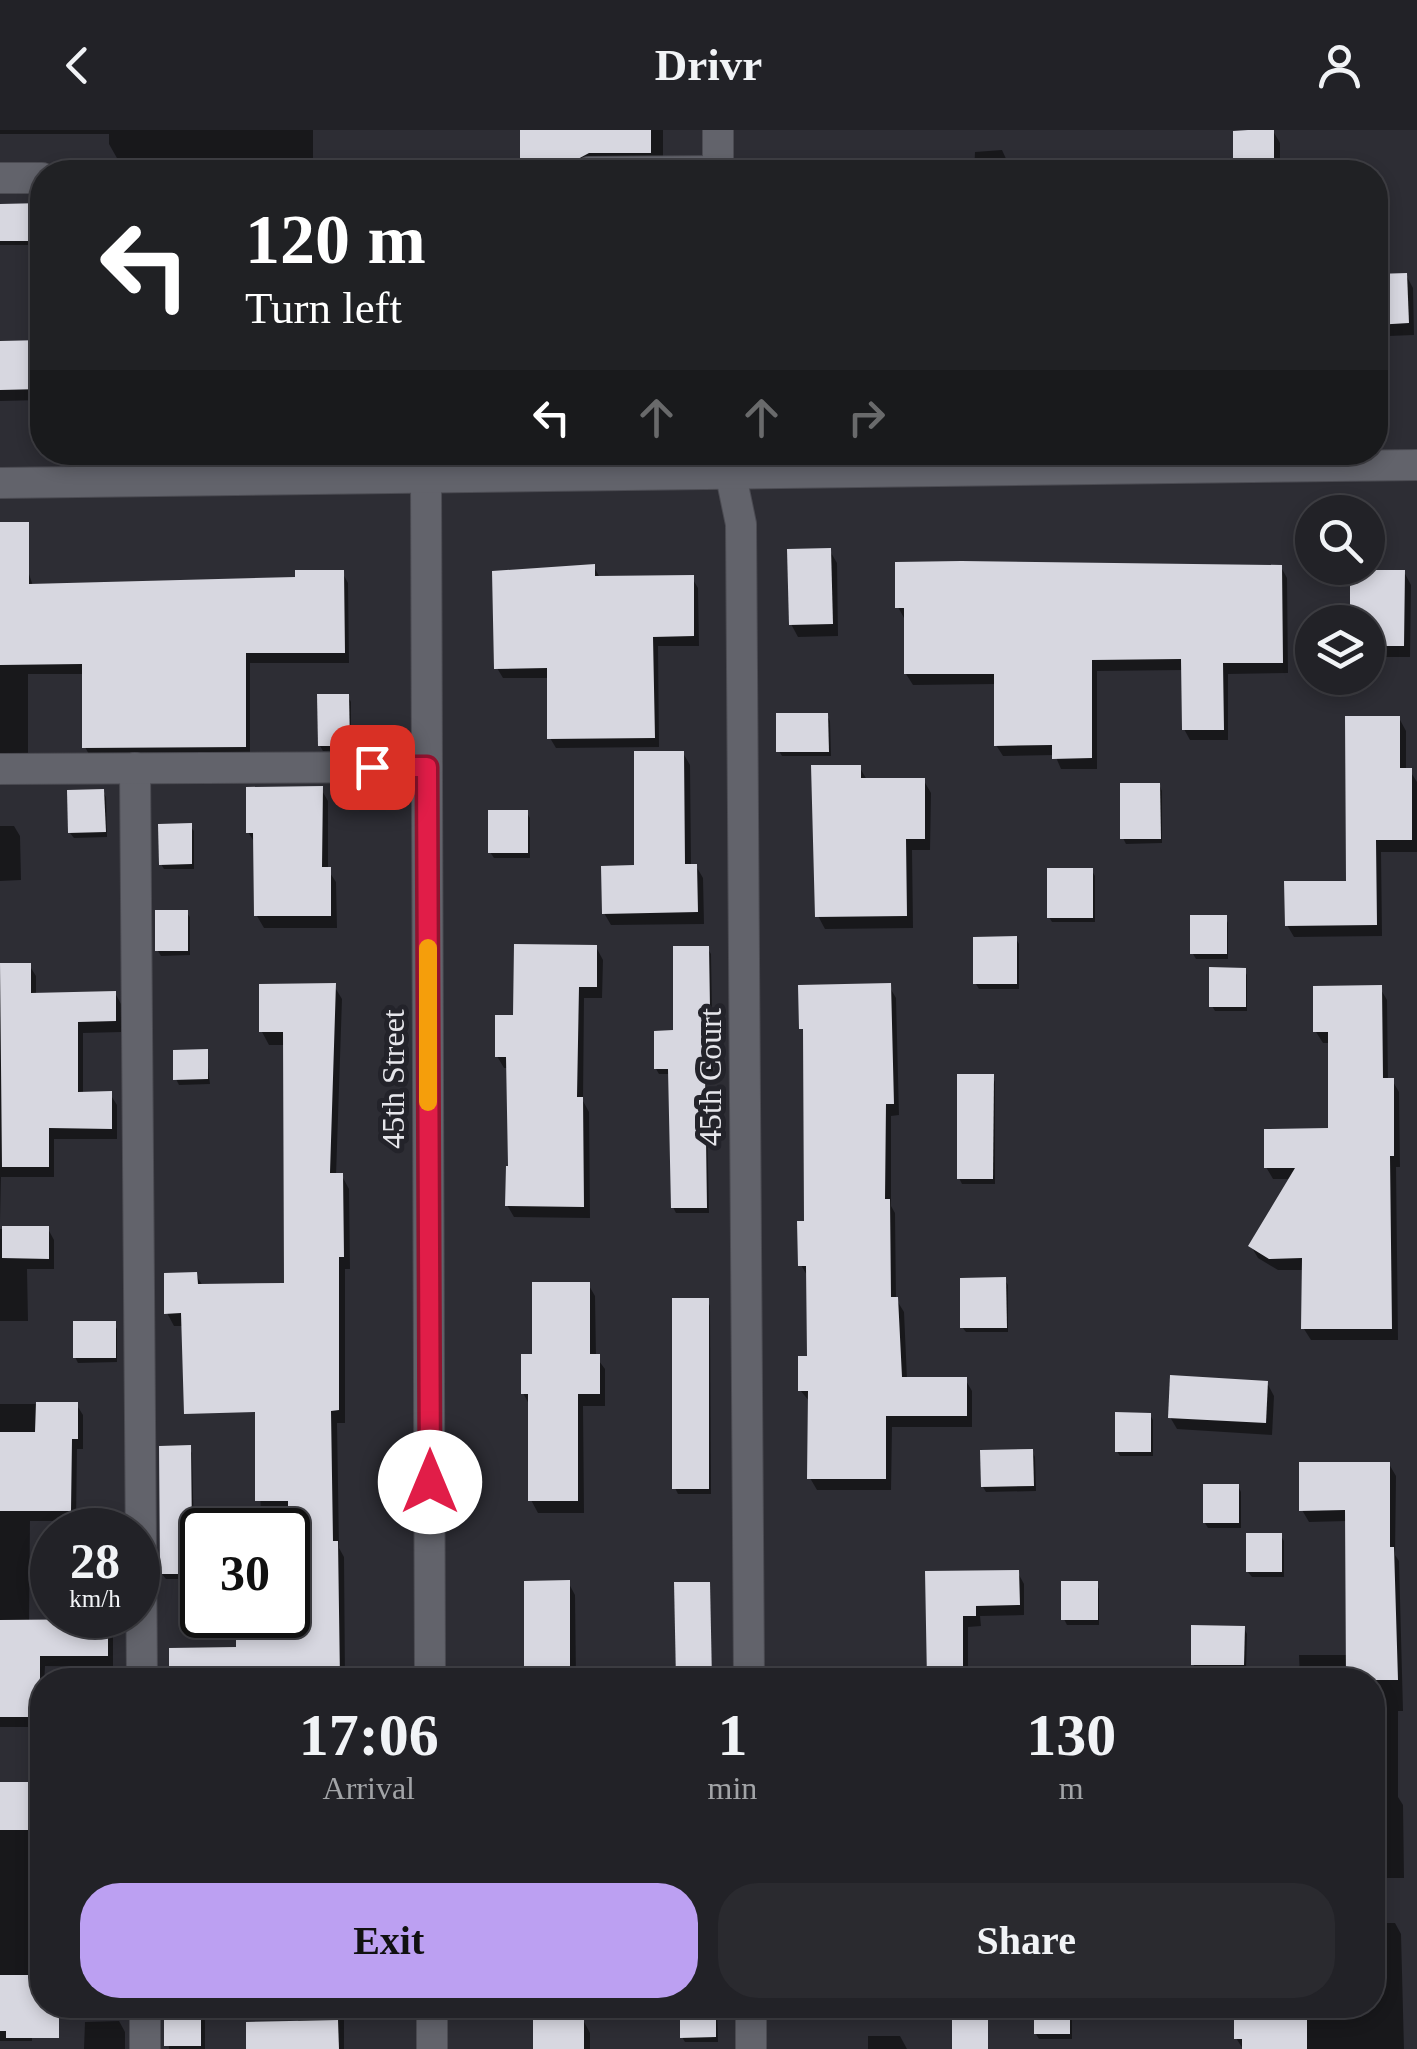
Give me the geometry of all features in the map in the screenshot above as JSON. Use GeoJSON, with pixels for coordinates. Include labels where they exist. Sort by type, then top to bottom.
{"type":"FeatureCollection","features":[{"type":"Feature","properties":{"kind":"street"},"geometry":{"type":"LineString","coordinates":[[718,130],[718,160]]}},
{"type":"Feature","properties":{"kind":"street"},"geometry":{"type":"LineString","coordinates":[[0,178],[30,178]]}},
{"type":"Feature","properties":{"kind":"street"},"geometry":{"type":"LineString","coordinates":[[0,482],[426,478],[688,465]]}},
{"type":"Feature","properties":{"kind":"street","name":"45th Court"},"geometry":{"type":"LineString","coordinates":[[728,465],[741,524],[748,1668]]}},
{"type":"Feature","properties":{"kind":"street"},"geometry":{"type":"LineString","coordinates":[[1388,465],[1417,465]]}},
{"type":"Feature","properties":{"kind":"street","name":"45th Street"},"geometry":{"type":"LineString","coordinates":[[426,478],[430,1668]]}},
{"type":"Feature","properties":{"kind":"street"},"geometry":{"type":"LineString","coordinates":[[0,769],[427,767]]}},
{"type":"Feature","properties":{"kind":"street"},"geometry":{"type":"LineString","coordinates":[[135,768],[142,1668]]}},
{"type":"Feature","properties":{"kind":"street"},"geometry":{"type":"LineString","coordinates":[[145,2018],[145,2049]]}},
{"type":"Feature","properties":{"kind":"street"},"geometry":{"type":"LineString","coordinates":[[432,2018],[432,2049]]}},
{"type":"Feature","properties":{"kind":"street"},"geometry":{"type":"LineString","coordinates":[[750,2018],[751,2049]]}},
{"type":"Feature","properties":{"kind":"building"},"geometry":{"type":"Polygon","coordinates":[[[520,130],[651,130],[651,153],[589,153],[576,160],[520,160],[520,130]]]}},
{"type":"Feature","properties":{"kind":"building"},"geometry":{"type":"Polygon","coordinates":[[[1274,130],[1274,160],[1233,160],[1233,131],[1274,130]]]}},
{"type":"Feature","properties":{"kind":"building"},"geometry":{"type":"Polygon","coordinates":[[[30,203],[30,241],[0,241],[0,204],[30,203]]]}},
{"type":"Feature","properties":{"kind":"building"},"geometry":{"type":"Polygon","coordinates":[[[1407,273],[1409,323],[1388,324],[1388,274],[1407,273]]]}},
{"type":"Feature","properties":{"kind":"building"},"geometry":{"type":"Polygon","coordinates":[[[30,340],[30,389],[0,390],[0,341],[30,340]]]}},
{"type":"Feature","properties":{"kind":"building"},"geometry":{"type":"Polygon","coordinates":[[[0,522],[29,522],[29,584],[295,577],[295,570],[344,570],[345,653],[246,653],[246,747],[82,748],[82,664],[0,665],[0,522]]]}},
{"type":"Feature","properties":{"kind":"building"},"geometry":{"type":"Polygon","coordinates":[[[831,548],[833,624],[789,625],[787,549],[831,548]]]}},
{"type":"Feature","properties":{"kind":"building"},"geometry":{"type":"Polygon","coordinates":[[[895,562],[1282,565],[1283,663],[1223,663],[1224,730],[1182,730],[1181,659],[1092,660],[1092,758],[1052,759],[1052,745],[994,746],[994,674],[904,674],[904,608],[895,608],[895,562]]]}},
{"type":"Feature","properties":{"kind":"building"},"geometry":{"type":"Polygon","coordinates":[[[595,564],[595,576],[694,575],[694,636],[653,637],[655,738],[547,739],[547,668],[494,669],[492,571],[595,564]]]}},
{"type":"Feature","properties":{"kind":"building"},"geometry":{"type":"Polygon","coordinates":[[[1385,570],[1405,570],[1404,646],[1385,646],[1385,605],[1350,605],[1350,585],[1385,585],[1385,570]]]}},
{"type":"Feature","properties":{"kind":"building"},"geometry":{"type":"Polygon","coordinates":[[[317,694],[349,694],[350,746],[318,746],[317,694]]]}},
{"type":"Feature","properties":{"kind":"building"},"geometry":{"type":"Polygon","coordinates":[[[776,713],[828,713],[829,752],[776,752],[776,713]]]}},
{"type":"Feature","properties":{"kind":"building"},"geometry":{"type":"Polygon","coordinates":[[[1345,716],[1400,716],[1400,768],[1412,768],[1412,840],[1376,840],[1377,925],[1285,926],[1284,881],[1346,881],[1345,716]]]}},
{"type":"Feature","properties":{"kind":"building"},"geometry":{"type":"Polygon","coordinates":[[[634,751],[684,751],[685,864],[697,864],[698,912],[602,914],[601,866],[634,865],[634,751]]]}},
{"type":"Feature","properties":{"kind":"building"},"geometry":{"type":"Polygon","coordinates":[[[811,765],[861,765],[861,778],[925,778],[925,839],[906,839],[907,916],[815,917],[811,765]]]}},
{"type":"Feature","properties":{"kind":"building"},"geometry":{"type":"Polygon","coordinates":[[[1120,783],[1160,783],[1161,839],[1120,839],[1120,783]]]}},
{"type":"Feature","properties":{"kind":"building"},"geometry":{"type":"Polygon","coordinates":[[[323,786],[322,867],[331,867],[331,916],[254,916],[253,833],[246,833],[246,787],[323,786]]]}},
{"type":"Feature","properties":{"kind":"building"},"geometry":{"type":"Polygon","coordinates":[[[104,789],[106,832],[68,833],[67,790],[104,789]]]}},
{"type":"Feature","properties":{"kind":"building"},"geometry":{"type":"Polygon","coordinates":[[[488,810],[528,810],[528,853],[488,853],[488,810]]]}},
{"type":"Feature","properties":{"kind":"building"},"geometry":{"type":"Polygon","coordinates":[[[192,823],[192,864],[159,865],[158,824],[192,823]]]}},
{"type":"Feature","properties":{"kind":"building"},"geometry":{"type":"Polygon","coordinates":[[[1047,868],[1093,868],[1093,918],[1047,918],[1047,868]]]}},
{"type":"Feature","properties":{"kind":"building"},"geometry":{"type":"Polygon","coordinates":[[[155,910],[188,910],[188,951],[155,951],[155,910]]]}},
{"type":"Feature","properties":{"kind":"building"},"geometry":{"type":"Polygon","coordinates":[[[1190,915],[1227,915],[1227,954],[1190,954],[1190,915]]]}},
{"type":"Feature","properties":{"kind":"building"},"geometry":{"type":"Polygon","coordinates":[[[1017,936],[1017,984],[973,984],[973,937],[1017,936]]]}},
{"type":"Feature","properties":{"kind":"building"},"geometry":{"type":"Polygon","coordinates":[[[514,944],[597,945],[597,987],[579,987],[577,1097],[583,1097],[584,1207],[505,1206],[506,1057],[495,1057],[495,1015],[513,1015],[514,944]]]}},
{"type":"Feature","properties":{"kind":"building"},"geometry":{"type":"Polygon","coordinates":[[[673,946],[709,946],[711,1069],[705,1069],[707,1208],[671,1208],[668,1069],[654,1069],[654,1031],[673,1030],[673,946]]]}},
{"type":"Feature","properties":{"kind":"building"},"geometry":{"type":"Polygon","coordinates":[[[0,963],[31,963],[31,993],[116,991],[116,1021],[78,1022],[78,1092],[112,1091],[112,1129],[49,1128],[49,1167],[2,1167],[0,963]]]}},
{"type":"Feature","properties":{"kind":"building"},"geometry":{"type":"Polygon","coordinates":[[[1209,967],[1246,968],[1246,1007],[1209,1007],[1209,967]]]}},
{"type":"Feature","properties":{"kind":"building"},"geometry":{"type":"Polygon","coordinates":[[[336,983],[330,1173],[343,1173],[344,1257],[339,1257],[339,1410],[331,1411],[340,1668],[169,1668],[169,1648],[236,1647],[236,1638],[310,1638],[310,1508],[288,1508],[288,1501],[255,1501],[255,1412],[184,1414],[181,1313],[164,1314],[164,1273],[197,1272],[198,1284],[284,1283],[283,1032],[259,1032],[259,984],[336,983]]]}},
{"type":"Feature","properties":{"kind":"building"},"geometry":{"type":"Polygon","coordinates":[[[891,983],[894,1104],[886,1104],[885,1199],[890,1199],[891,1297],[898,1297],[902,1377],[967,1377],[967,1416],[886,1416],[886,1479],[807,1479],[808,1391],[798,1391],[798,1356],[807,1356],[806,1266],[798,1266],[797,1221],[804,1221],[803,1029],[799,1029],[798,985],[891,983]]]}},
{"type":"Feature","properties":{"kind":"building"},"geometry":{"type":"Polygon","coordinates":[[[1382,985],[1383,1078],[1394,1078],[1394,1156],[1390,1156],[1392,1329],[1301,1329],[1302,1258],[1269,1259],[1248,1246],[1295,1168],[1264,1168],[1264,1129],[1328,1128],[1328,1032],[1313,1032],[1313,986],[1382,985]]]}},
{"type":"Feature","properties":{"kind":"building"},"geometry":{"type":"Polygon","coordinates":[[[208,1049],[208,1079],[173,1080],[173,1050],[208,1049]]]}},
{"type":"Feature","properties":{"kind":"building"},"geometry":{"type":"Polygon","coordinates":[[[957,1074],[994,1074],[993,1179],[957,1179],[957,1074]]]}},
{"type":"Feature","properties":{"kind":"building"},"geometry":{"type":"Polygon","coordinates":[[[2,1226],[49,1226],[49,1259],[2,1258],[2,1226]]]}},
{"type":"Feature","properties":{"kind":"building"},"geometry":{"type":"Polygon","coordinates":[[[1006,1277],[1007,1328],[960,1328],[960,1278],[1006,1277]]]}},
{"type":"Feature","properties":{"kind":"building"},"geometry":{"type":"Polygon","coordinates":[[[532,1282],[590,1282],[590,1354],[600,1354],[600,1394],[578,1394],[578,1501],[528,1501],[528,1394],[521,1394],[521,1354],[532,1354],[532,1282]]]}},
{"type":"Feature","properties":{"kind":"building"},"geometry":{"type":"Polygon","coordinates":[[[672,1298],[709,1298],[709,1489],[672,1489],[672,1298]]]}},
{"type":"Feature","properties":{"kind":"building"},"geometry":{"type":"Polygon","coordinates":[[[73,1321],[116,1321],[116,1358],[73,1358],[73,1321]]]}},
{"type":"Feature","properties":{"kind":"building"},"geometry":{"type":"Polygon","coordinates":[[[1170,1375],[1268,1381],[1266,1423],[1168,1418],[1170,1375]]]}},
{"type":"Feature","properties":{"kind":"building"},"geometry":{"type":"Polygon","coordinates":[[[36,1402],[78,1402],[78,1439],[72,1439],[71,1508],[0,1511],[0,1432],[35,1432],[36,1402]]]}},
{"type":"Feature","properties":{"kind":"building"},"geometry":{"type":"Polygon","coordinates":[[[1115,1412],[1151,1413],[1151,1452],[1115,1452],[1115,1412]]]}},
{"type":"Feature","properties":{"kind":"building"},"geometry":{"type":"Polygon","coordinates":[[[191,1445],[192,1508],[180,1508],[180,1574],[160,1574],[159,1446],[191,1445]]]}},
{"type":"Feature","properties":{"kind":"building"},"geometry":{"type":"Polygon","coordinates":[[[1033,1449],[1034,1486],[981,1487],[980,1450],[1033,1449]]]}},
{"type":"Feature","properties":{"kind":"building"},"geometry":{"type":"Polygon","coordinates":[[[1299,1462],[1390,1462],[1390,1547],[1394,1547],[1398,1680],[1385,1680],[1385,1668],[1346,1668],[1345,1510],[1299,1511],[1299,1462]]]}},
{"type":"Feature","properties":{"kind":"building"},"geometry":{"type":"Polygon","coordinates":[[[1203,1484],[1239,1484],[1239,1523],[1203,1523],[1203,1484]]]}},
{"type":"Feature","properties":{"kind":"building"},"geometry":{"type":"Polygon","coordinates":[[[1246,1533],[1282,1533],[1282,1572],[1246,1572],[1246,1533]]]}},
{"type":"Feature","properties":{"kind":"building"},"geometry":{"type":"Polygon","coordinates":[[[1019,1570],[1020,1605],[976,1606],[976,1616],[963,1616],[963,1668],[927,1668],[925,1571],[1019,1570]]]}},
{"type":"Feature","properties":{"kind":"building"},"geometry":{"type":"Polygon","coordinates":[[[570,1580],[570,1668],[524,1668],[524,1581],[570,1580]]]}},
{"type":"Feature","properties":{"kind":"building"},"geometry":{"type":"Polygon","coordinates":[[[1061,1581],[1098,1581],[1098,1620],[1061,1620],[1061,1581]]]}},
{"type":"Feature","properties":{"kind":"building"},"geometry":{"type":"Polygon","coordinates":[[[674,1582],[710,1582],[712,1668],[676,1668],[674,1582]]]}},
{"type":"Feature","properties":{"kind":"building"},"geometry":{"type":"Polygon","coordinates":[[[0,1620],[30,1620],[30,1638],[108,1638],[108,1656],[40,1656],[40,1668],[30,1668],[30,1717],[0,1717],[0,1620]]]}},
{"type":"Feature","properties":{"kind":"building"},"geometry":{"type":"Polygon","coordinates":[[[1191,1625],[1245,1626],[1244,1665],[1191,1665],[1191,1625]]]}},
{"type":"Feature","properties":{"kind":"building"},"geometry":{"type":"Polygon","coordinates":[[[0,1782],[30,1782],[30,1830],[0,1830],[0,1782]]]}},
{"type":"Feature","properties":{"kind":"building"},"geometry":{"type":"Polygon","coordinates":[[[0,1975],[30,1975],[30,2018],[59,2018],[59,2038],[6,2038],[6,2031],[0,2031],[0,1975]]]}},
{"type":"Feature","properties":{"kind":"building"},"geometry":{"type":"Polygon","coordinates":[[[164,2018],[201,2018],[201,2046],[164,2046],[164,2018]]]}},
{"type":"Feature","properties":{"kind":"building"},"geometry":{"type":"Polygon","coordinates":[[[533,2018],[584,2018],[584,2049],[533,2049],[533,2018]]]}},
{"type":"Feature","properties":{"kind":"building"},"geometry":{"type":"Polygon","coordinates":[[[680,2018],[716,2018],[716,2037],[680,2038],[680,2018]]]}},
{"type":"Feature","properties":{"kind":"building"},"geometry":{"type":"Polygon","coordinates":[[[952,2018],[988,2018],[988,2049],[952,2049],[952,2018]]]}},
{"type":"Feature","properties":{"kind":"building"},"geometry":{"type":"Polygon","coordinates":[[[1034,2018],[1070,2018],[1070,2034],[1034,2034],[1034,2018]]]}},
{"type":"Feature","properties":{"kind":"building"},"geometry":{"type":"Polygon","coordinates":[[[1234,2018],[1307,2018],[1307,2049],[1242,2049],[1242,2039],[1234,2039],[1234,2018]]]}},
{"type":"Feature","properties":{"kind":"building"},"geometry":{"type":"Polygon","coordinates":[[[338,2020],[339,2049],[246,2049],[246,2022],[338,2020]]]}},
{"type":"Feature","properties":{"kind":"slow traffic"},"geometry":{"type":"LineString","coordinates":[[428,948],[428,1102]]}},
{"type":"Feature","properties":{"kind":"route"},"geometry":{"type":"LineString","coordinates":[[372,767],[427,767],[430,1482]]}}]}
